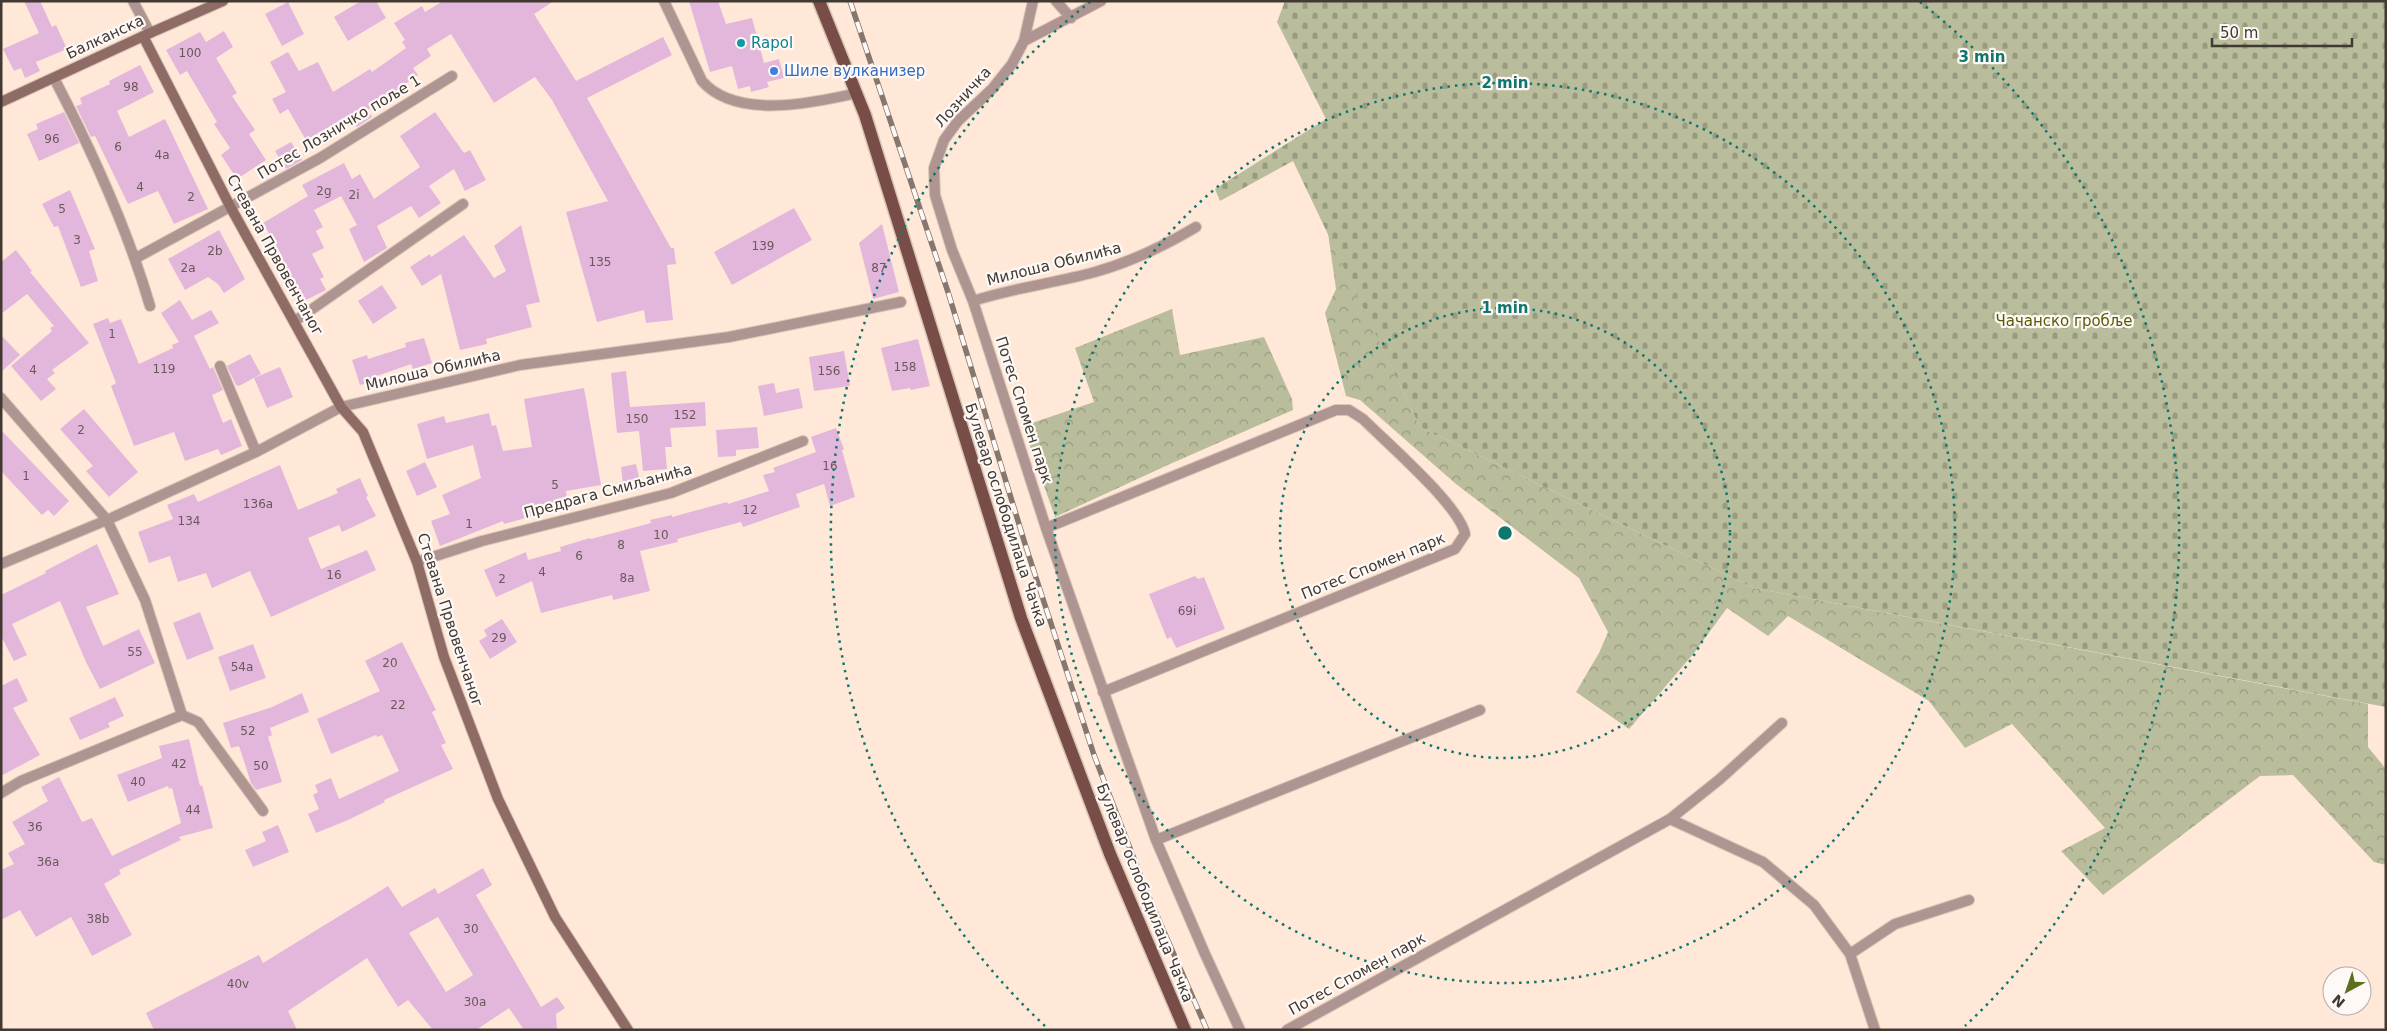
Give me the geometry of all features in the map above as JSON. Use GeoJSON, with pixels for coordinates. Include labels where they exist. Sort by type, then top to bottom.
{"type":"FeatureCollection","features":[{"type":"Feature","properties":{"kind":"main road","name":"Булевар ослободилаца Чачка"},"geometry":{"type":"LineString","coordinates":[[819,1],[858,93],[1020,618],[1110,854],[1185,1030]]}},
{"type":"Feature","properties":{"kind":"street"},"geometry":{"type":"LineString","coordinates":[[133,1],[146,34]]}},
{"type":"Feature","properties":{"kind":"street","name":"Балканска"},"geometry":{"type":"LineString","coordinates":[[1,102],[146,34],[223,1]]}},
{"type":"Feature","properties":{"kind":"street","name":"Лозничка"},"geometry":{"type":"LineString","coordinates":[[973,301],[938,209],[935,195],[934,168],[949,132],[1002,78],[1024,42],[1033,1]]}},
{"type":"Feature","properties":{"kind":"street"},"geometry":{"type":"LineString","coordinates":[[1056,1],[1071,18]]}},
{"type":"Feature","properties":{"kind":"street"},"geometry":{"type":"LineString","coordinates":[[1024,42],[1101,1]]}},
{"type":"Feature","properties":{"kind":"street"},"geometry":{"type":"LineString","coordinates":[[668,4],[702,81],[709,88],[722,95],[737,101],[784,105],[804,104],[858,93]]}},
{"type":"Feature","properties":{"kind":"street","name":"Стевана Првовенчаног"},"geometry":{"type":"LineString","coordinates":[[146,34],[231,208],[341,407],[363,432],[418,562],[444,657],[498,799],[555,917],[628,1030]]}},
{"type":"Feature","properties":{"kind":"street","name":"Потес Лозничко поље 1"},"geometry":{"type":"LineString","coordinates":[[136,258],[320,158],[452,76]]}},
{"type":"Feature","properties":{"kind":"street"},"geometry":{"type":"LineString","coordinates":[[54,78],[84,136],[136,258],[150,306]]}},
{"type":"Feature","properties":{"kind":"street"},"geometry":{"type":"LineString","coordinates":[[295,321],[463,204]]}},
{"type":"Feature","properties":{"kind":"street","name":"Милоша Обилића"},"geometry":{"type":"LineString","coordinates":[[973,301],[1026,286],[1095,272],[1129,260],[1196,228]]}},
{"type":"Feature","properties":{"kind":"street","name":"Потес Спомен парк"},"geometry":{"type":"LineString","coordinates":[[973,301],[1046,528],[1156,840],[1240,1030]]}},
{"type":"Feature","properties":{"kind":"street","name":"Милоша Обилића"},"geometry":{"type":"LineString","coordinates":[[1,564],[107,520],[256,452],[341,407],[520,365],[729,337],[901,302]]}},
{"type":"Feature","properties":{"kind":"street"},"geometry":{"type":"LineString","coordinates":[[220,366],[256,452]]}},
{"type":"Feature","properties":{"kind":"street"},"geometry":{"type":"LineString","coordinates":[[1,398],[107,520],[145,600],[182,715]]}},
{"type":"Feature","properties":{"kind":"street","name":"Потес Спомен парк"},"geometry":{"type":"LineString","coordinates":[[1046,528],[1336,410],[1349,410],[1363,419],[1447,503],[1463,525],[1465,534],[1455,549],[1103,692]]}},
{"type":"Feature","properties":{"kind":"street","name":"Предрага Смиљанића"},"geometry":{"type":"LineString","coordinates":[[418,562],[549,522],[672,492],[802,441]]}},
{"type":"Feature","properties":{"kind":"street"},"geometry":{"type":"LineString","coordinates":[[1156,840],[1480,710]]}},
{"type":"Feature","properties":{"kind":"street"},"geometry":{"type":"LineString","coordinates":[[1,793],[29,777],[182,715],[198,722],[263,811]]}},
{"type":"Feature","properties":{"kind":"street","name":"Потес Спомен парк"},"geometry":{"type":"LineString","coordinates":[[1287,1030],[1670,819],[1720,779],[1782,723]]}},
{"type":"Feature","properties":{"kind":"street"},"geometry":{"type":"LineString","coordinates":[[1670,819],[1763,862],[1814,905],[1850,954],[1875,1030]]}},
{"type":"Feature","properties":{"kind":"street"},"geometry":{"type":"LineString","coordinates":[[1850,954],[1895,924],[1969,900]]}},
{"type":"Feature","properties":{"kind":"green space","name":"Чачанско гробље"},"geometry":{"type":"Polygon","coordinates":[[[1285,1],[2386,1],[2386,707],[1754,588],[1420,427],[1293,161],[1220,201],[1215,189],[1326,119],[1277,22],[1285,1]]]}},
{"type":"Feature","properties":{"kind":"green space"},"geometry":{"type":"Polygon","coordinates":[[[1328,233],[1420,427],[1754,588],[2368,704],[2368,747],[2386,769],[2386,865],[2374,862],[2293,775],[2260,776],[2103,895],[2061,851],[2105,828],[2012,724],[1965,748],[1929,701],[1788,616],[1768,636],[1727,608],[1694,653],[1629,729],[1576,692],[1599,653],[1608,632],[1579,578],[1456,484],[1360,400],[1346,396],[1325,313],[1336,289],[1328,233]]]}},
{"type":"Feature","properties":{"kind":"green space"},"geometry":{"type":"Polygon","coordinates":[[[1172,309],[1180,355],[1264,337],[1292,399],[1293,410],[1055,517],[1023,426],[1094,402],[1075,348],[1172,309]]]}},
{"type":"Feature","properties":{"kind":"building"},"geometry":{"type":"Polygon","coordinates":[[[24,1],[40,1],[52,27],[56,25],[67,49],[36,62],[40,71],[25,78],[21,68],[14,71],[3,49],[39,33],[24,1]]]}},
{"type":"Feature","properties":{"kind":"building"},"geometry":{"type":"Polygon","coordinates":[[[361,1],[376,1],[386,18],[348,41],[334,17],[361,1]]]}},
{"type":"Feature","properties":{"kind":"building"},"geometry":{"type":"Polygon","coordinates":[[[443,1],[554,1],[534,14],[576,81],[663,37],[672,55],[587,98],[671,248],[674,248],[676,264],[667,265],[673,320],[646,323],[644,310],[597,322],[566,212],[608,201],[552,100],[535,77],[494,103],[451,34],[427,49],[431,56],[413,68],[418,75],[368,110],[372,117],[357,127],[350,115],[306,140],[288,109],[280,114],[272,99],[286,92],[270,62],[288,52],[299,71],[318,62],[333,92],[370,69],[372,72],[406,48],[402,42],[405,40],[394,23],[422,6],[425,12],[443,1]]]}},
{"type":"Feature","properties":{"kind":"building"},"geometry":{"type":"Polygon","coordinates":[[[689,1],[718,1],[726,24],[752,18],[764,63],[779,59],[784,78],[767,82],[769,87],[751,92],[750,86],[738,89],[732,66],[710,72],[689,1]]]}},
{"type":"Feature","properties":{"kind":"building"},"geometry":{"type":"Polygon","coordinates":[[[288,2],[304,34],[282,46],[265,14],[288,2]]]}},
{"type":"Feature","properties":{"kind":"building"},"geometry":{"type":"Polygon","coordinates":[[[224,31],[233,47],[216,58],[237,93],[232,96],[255,130],[249,134],[266,160],[237,179],[221,155],[230,148],[214,124],[217,122],[187,71],[180,75],[166,50],[200,32],[206,42],[224,31]]]}},
{"type":"Feature","properties":{"kind":"building"},"geometry":{"type":"Polygon","coordinates":[[[140,65],[154,92],[117,111],[129,137],[165,119],[208,209],[174,224],[158,191],[128,204],[95,136],[91,137],[76,106],[82,104],[80,98],[110,84],[109,81],[140,65]]]}},
{"type":"Feature","properties":{"kind":"building"},"geometry":{"type":"Polygon","coordinates":[[[64,112],[79,143],[39,161],[27,134],[38,129],[36,124],[64,112]]]}},
{"type":"Feature","properties":{"kind":"building"},"geometry":{"type":"Polygon","coordinates":[[[435,112],[464,153],[470,150],[486,180],[465,191],[454,169],[429,186],[441,203],[419,218],[411,206],[377,226],[387,248],[364,262],[349,229],[357,225],[341,196],[314,210],[323,227],[316,231],[324,248],[312,254],[324,277],[320,279],[326,290],[302,302],[284,269],[286,268],[282,256],[263,223],[308,196],[302,185],[344,163],[352,179],[360,174],[374,199],[420,167],[400,136],[435,112]]]}},
{"type":"Feature","properties":{"kind":"building"},"geometry":{"type":"Polygon","coordinates":[[[291,142],[302,160],[286,169],[275,151],[291,142]]]}},
{"type":"Feature","properties":{"kind":"building"},"geometry":{"type":"Polygon","coordinates":[[[70,190],[95,249],[89,251],[98,281],[81,287],[58,226],[54,227],[42,204],[70,190]]]}},
{"type":"Feature","properties":{"kind":"building"},"geometry":{"type":"Polygon","coordinates":[[[794,208],[812,240],[732,285],[714,252],[794,208]]]}},
{"type":"Feature","properties":{"kind":"building"},"geometry":{"type":"Polygon","coordinates":[[[882,224],[899,292],[873,299],[859,243],[882,224]]]}},
{"type":"Feature","properties":{"kind":"building"},"geometry":{"type":"Polygon","coordinates":[[[521,225],[540,302],[526,305],[532,327],[486,339],[487,344],[460,350],[441,274],[422,286],[410,267],[430,254],[431,257],[464,235],[494,278],[506,271],[494,246],[521,225]]]}},
{"type":"Feature","properties":{"kind":"building"},"geometry":{"type":"Polygon","coordinates":[[[219,230],[245,279],[224,293],[218,284],[208,277],[185,290],[168,259],[219,230]]]}},
{"type":"Feature","properties":{"kind":"building"},"geometry":{"type":"Polygon","coordinates":[[[16,250],[32,271],[30,272],[89,343],[52,370],[55,373],[47,379],[56,389],[41,401],[11,366],[52,331],[50,328],[54,326],[27,294],[1,314],[1,262],[16,250]]]}},
{"type":"Feature","properties":{"kind":"building"},"geometry":{"type":"Polygon","coordinates":[[[382,285],[397,308],[373,324],[358,301],[382,285]]]}},
{"type":"Feature","properties":{"kind":"building"},"geometry":{"type":"Polygon","coordinates":[[[180,300],[192,320],[211,310],[219,323],[194,336],[210,369],[213,367],[223,390],[212,395],[223,423],[231,419],[242,446],[221,455],[218,449],[185,461],[174,432],[134,446],[111,386],[116,383],[93,324],[108,318],[110,323],[121,319],[139,364],[173,348],[172,345],[179,342],[161,313],[180,300]]]}},
{"type":"Feature","properties":{"kind":"building"},"geometry":{"type":"Polygon","coordinates":[[[1,335],[20,355],[1,372],[1,335]]]}},
{"type":"Feature","properties":{"kind":"building"},"geometry":{"type":"Polygon","coordinates":[[[424,338],[432,363],[413,369],[411,364],[374,377],[375,381],[360,385],[352,360],[367,355],[368,359],[406,347],[405,343],[424,338]]]}},
{"type":"Feature","properties":{"kind":"building"},"geometry":{"type":"Polygon","coordinates":[[[918,339],[930,386],[892,391],[881,348],[918,339]]]}},
{"type":"Feature","properties":{"kind":"building"},"geometry":{"type":"Polygon","coordinates":[[[844,351],[850,386],[814,391],[809,357],[844,351]]]}},
{"type":"Feature","properties":{"kind":"building"},"geometry":{"type":"Polygon","coordinates":[[[250,354],[261,374],[239,386],[236,385],[227,366],[250,354]]]}},
{"type":"Feature","properties":{"kind":"building"},"geometry":{"type":"Polygon","coordinates":[[[280,367],[293,397],[267,408],[254,378],[280,367]]]}},
{"type":"Feature","properties":{"kind":"building"},"geometry":{"type":"Polygon","coordinates":[[[626,371],[630,407],[705,402],[706,426],[670,428],[672,447],[665,447],[667,469],[643,471],[639,431],[617,433],[611,373],[626,371]]]}},
{"type":"Feature","properties":{"kind":"building"},"geometry":{"type":"Polygon","coordinates":[[[774,383],[776,393],[799,388],[803,408],[764,416],[758,386],[774,383]]]}},
{"type":"Feature","properties":{"kind":"building"},"geometry":{"type":"Polygon","coordinates":[[[584,388],[601,485],[566,491],[567,499],[534,506],[536,515],[504,524],[503,521],[440,546],[431,521],[450,514],[442,495],[481,478],[473,445],[427,459],[417,424],[444,416],[446,423],[489,413],[492,426],[496,425],[503,451],[532,447],[524,399],[584,388]]]}},
{"type":"Feature","properties":{"kind":"building"},"geometry":{"type":"Polygon","coordinates":[[[84,409],[138,472],[109,497],[86,471],[93,466],[60,429],[84,409]]]}},
{"type":"Feature","properties":{"kind":"building"},"geometry":{"type":"Polygon","coordinates":[[[757,427],[759,448],[736,450],[736,456],[718,457],[716,430],[757,427]]]}},
{"type":"Feature","properties":{"kind":"building"},"geometry":{"type":"Polygon","coordinates":[[[836,428],[844,449],[842,450],[855,497],[830,506],[824,484],[796,494],[800,507],[743,527],[741,522],[677,539],[678,542],[640,551],[650,591],[613,600],[612,595],[541,613],[532,581],[496,597],[484,570],[526,552],[528,560],[561,551],[560,547],[651,523],[650,520],[672,515],[672,517],[727,502],[728,504],[769,491],[763,475],[775,472],[773,468],[816,452],[811,437],[836,428]]]}},
{"type":"Feature","properties":{"kind":"building"},"geometry":{"type":"Polygon","coordinates":[[[1,430],[69,501],[54,516],[48,510],[42,515],[1,471],[1,430]]]}},
{"type":"Feature","properties":{"kind":"building"},"geometry":{"type":"Polygon","coordinates":[[[425,462],[437,487],[417,496],[406,471],[425,462]]]}},
{"type":"Feature","properties":{"kind":"building"},"geometry":{"type":"Polygon","coordinates":[[[636,464],[642,489],[624,493],[621,467],[636,464]]]}},
{"type":"Feature","properties":{"kind":"building"},"geometry":{"type":"Polygon","coordinates":[[[280,465],[298,510],[338,493],[336,489],[360,478],[368,496],[366,497],[376,516],[342,532],[339,525],[308,538],[321,569],[367,550],[376,570],[271,617],[250,571],[212,588],[206,573],[178,582],[170,556],[149,563],[138,532],[173,519],[167,505],[194,494],[198,502],[280,465]]]}},
{"type":"Feature","properties":{"kind":"building"},"geometry":{"type":"Polygon","coordinates":[[[97,544],[119,594],[86,607],[103,646],[139,629],[155,663],[100,689],[86,662],[60,601],[12,624],[27,655],[14,661],[1,636],[1,595],[46,573],[45,571],[97,544]]]}},
{"type":"Feature","properties":{"kind":"building"},"geometry":{"type":"Polygon","coordinates":[[[1195,576],[1198,579],[1204,577],[1225,629],[1176,648],[1171,637],[1167,639],[1149,594],[1195,576]]]}},
{"type":"Feature","properties":{"kind":"building"},"geometry":{"type":"Polygon","coordinates":[[[200,612],[214,649],[187,660],[173,623],[200,612]]]}},
{"type":"Feature","properties":{"kind":"building"},"geometry":{"type":"Polygon","coordinates":[[[502,619],[517,642],[490,659],[479,641],[487,636],[484,630],[502,619]]]}},
{"type":"Feature","properties":{"kind":"building"},"geometry":{"type":"Polygon","coordinates":[[[402,642],[436,710],[432,712],[446,743],[441,745],[453,769],[384,800],[385,802],[348,820],[316,833],[308,814],[319,809],[313,795],[318,792],[315,785],[331,778],[339,799],[399,771],[382,735],[377,737],[376,735],[331,754],[317,719],[380,691],[365,661],[402,642]]]}},
{"type":"Feature","properties":{"kind":"building"},"geometry":{"type":"Polygon","coordinates":[[[253,644],[266,678],[230,691],[218,657],[253,644]]]}},
{"type":"Feature","properties":{"kind":"building"},"geometry":{"type":"Polygon","coordinates":[[[17,678],[28,701],[13,708],[40,755],[1,776],[1,686],[17,678]]]}},
{"type":"Feature","properties":{"kind":"building"},"geometry":{"type":"Polygon","coordinates":[[[302,693],[309,712],[270,728],[272,735],[268,737],[282,782],[256,790],[251,783],[239,746],[231,748],[223,723],[272,707],[302,693]]]}},
{"type":"Feature","properties":{"kind":"building"},"geometry":{"type":"Polygon","coordinates":[[[115,697],[124,716],[108,723],[110,727],[80,740],[69,718],[115,697]]]}},
{"type":"Feature","properties":{"kind":"building"},"geometry":{"type":"Polygon","coordinates":[[[189,739],[200,786],[202,785],[213,828],[179,837],[181,840],[119,870],[121,874],[104,884],[132,935],[92,956],[71,917],[36,937],[20,910],[1,920],[1,870],[14,864],[8,853],[25,844],[12,822],[48,801],[41,787],[59,777],[82,822],[92,818],[112,856],[181,823],[172,788],[169,789],[168,786],[128,802],[117,775],[162,758],[159,746],[189,739]]]}},
{"type":"Feature","properties":{"kind":"building"},"geometry":{"type":"Polygon","coordinates":[[[278,825],[289,852],[253,867],[245,850],[266,841],[262,832],[278,825]]]}},
{"type":"Feature","properties":{"kind":"building"},"geometry":{"type":"Polygon","coordinates":[[[483,868],[492,885],[476,895],[541,1007],[557,997],[565,1008],[556,1014],[557,1030],[524,1030],[509,1008],[476,1030],[433,1030],[408,1000],[398,1007],[367,958],[288,1011],[297,1030],[154,1030],[146,1013],[259,955],[263,963],[388,886],[402,907],[435,888],[438,894],[483,868]],[[438,917],[409,933],[446,992],[473,975],[438,917]]]}},
{"type":"Feature","properties":{"kind":"railway"},"geometry":{"type":"LineString","coordinates":[[850,1],[948,292],[1026,547],[1094,755],[1148,895],[1207,1030]]}},
{"type":"Feature","properties":{"kind":"place","name":"Rapol"},"geometry":{"type":"Point","coordinates":[741,43]}},
{"type":"Feature","properties":{"kind":"place","name":"Шиле вулканизер"},"geometry":{"type":"Point","coordinates":[774,71]}}]}
